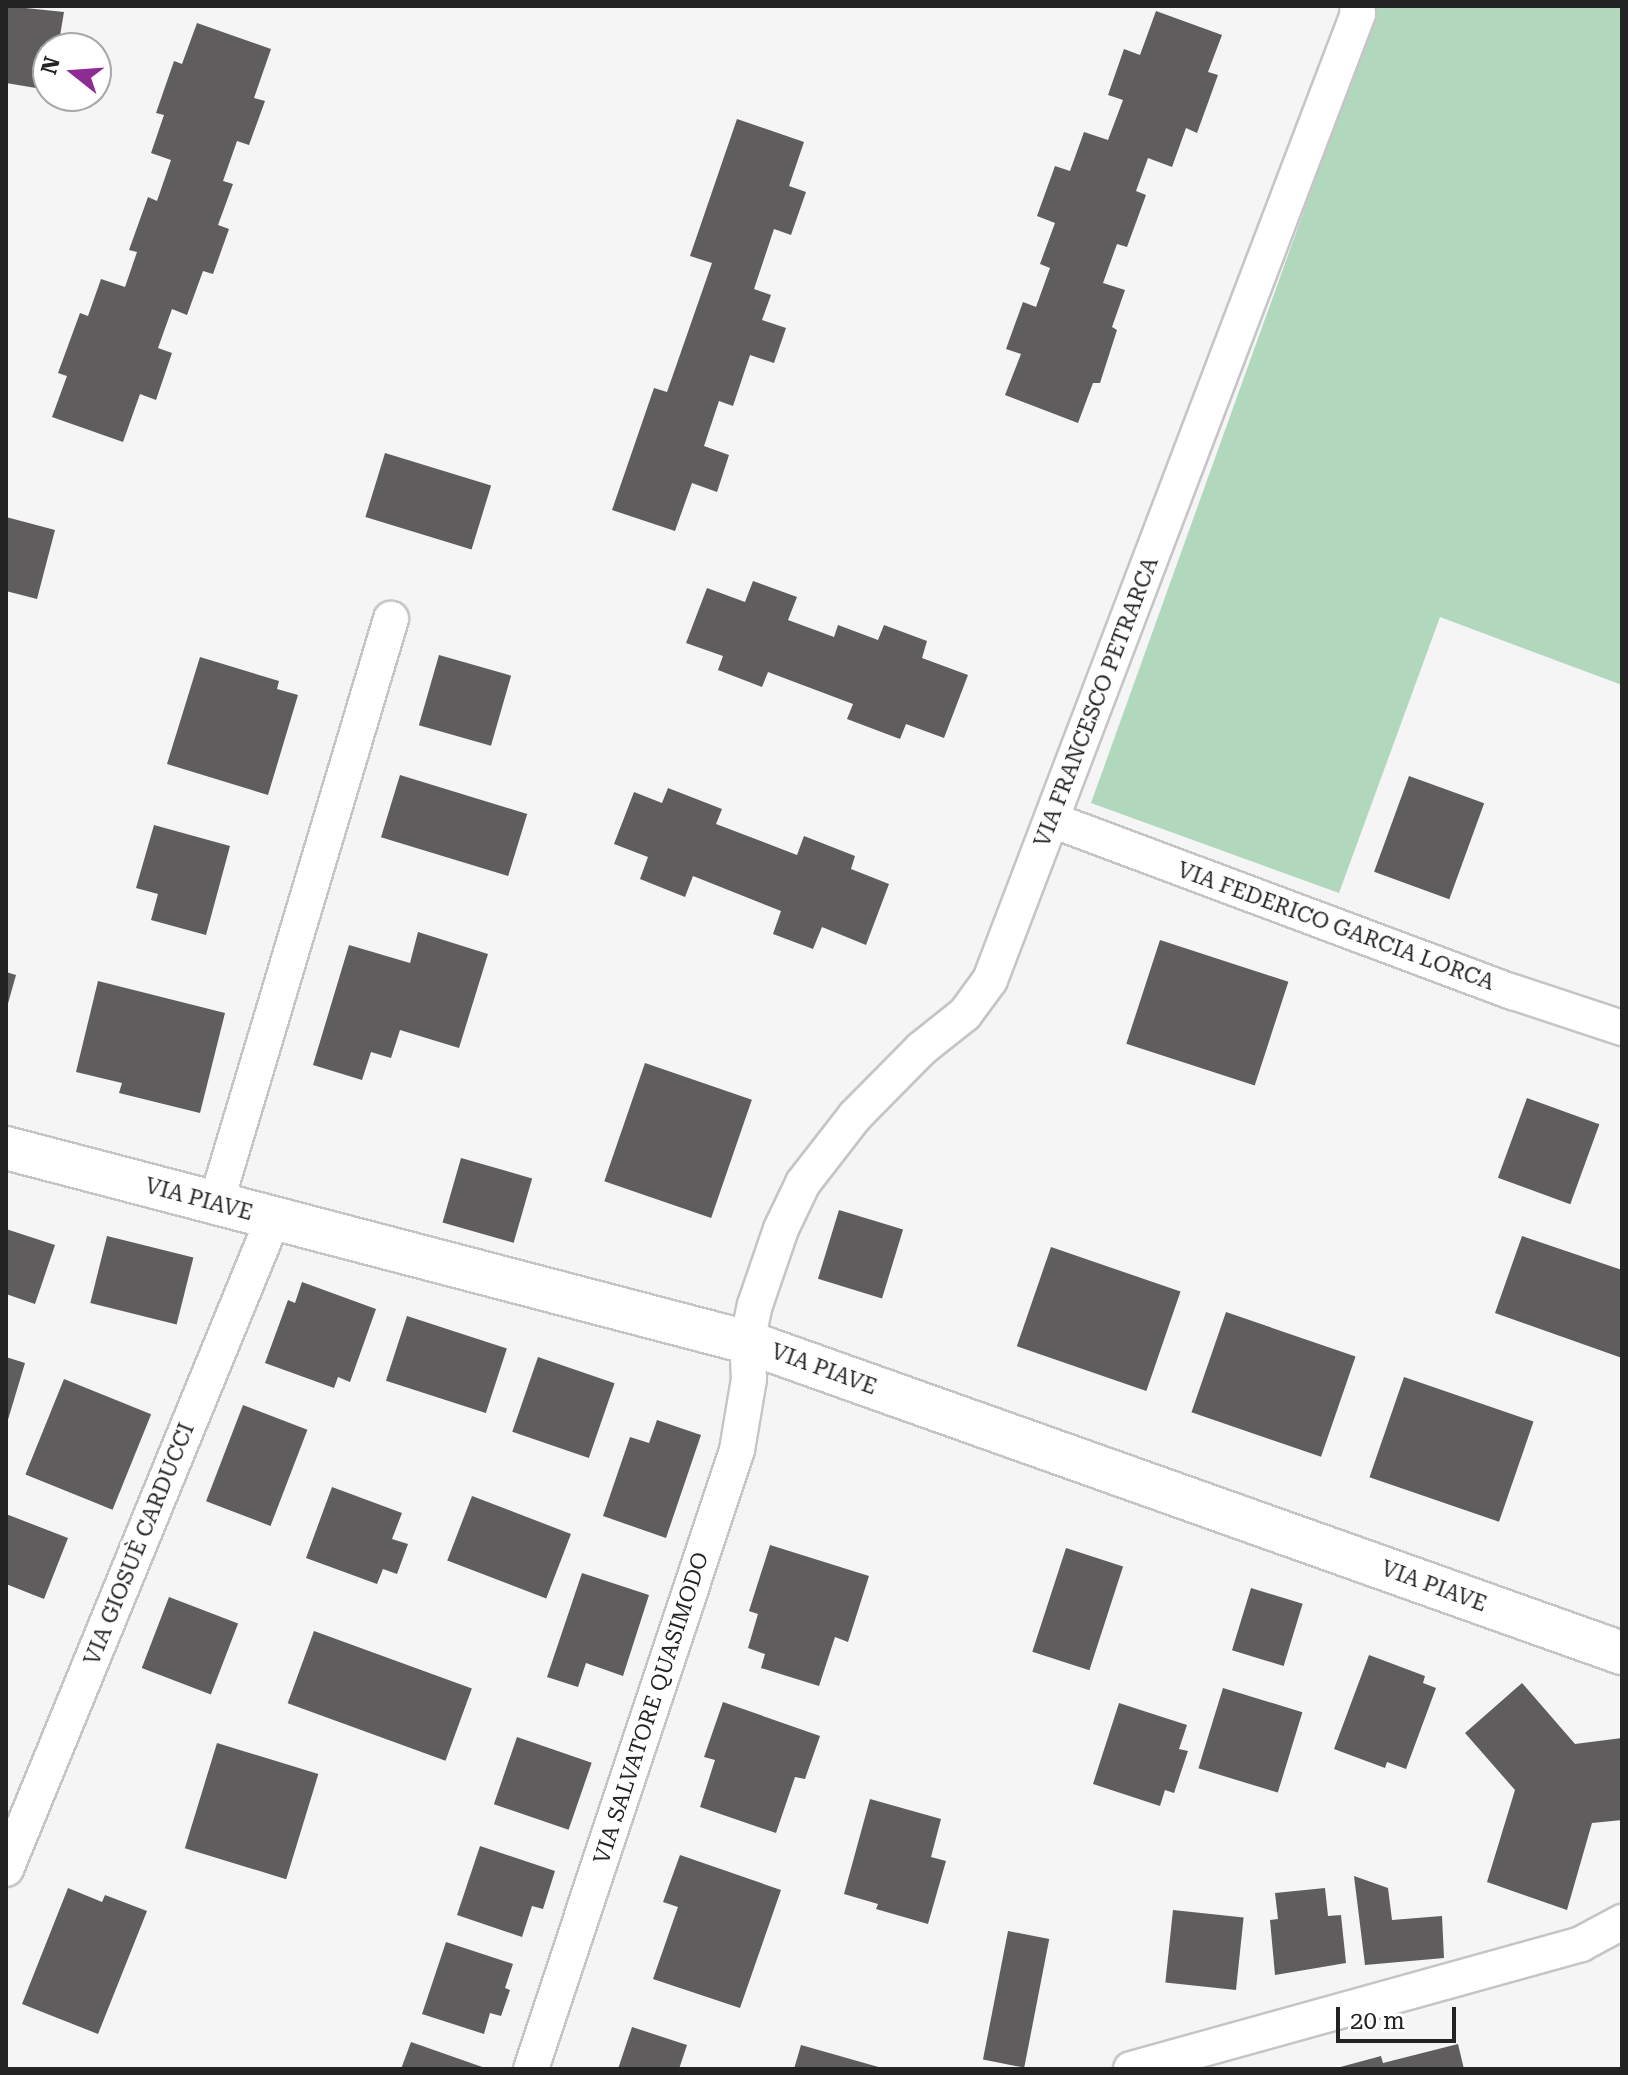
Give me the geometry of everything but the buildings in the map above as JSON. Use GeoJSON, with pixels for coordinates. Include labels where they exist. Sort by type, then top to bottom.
{"type":"FeatureCollection","features":[{"type":"Feature","properties":{"kind":"street","name":"VIA FRANCESCO PETRARCA"},"geometry":{"type":"LineString","coordinates":[[747,1342],[766,1270],[803,1183],[855,1116],[921,1049],[965,1014],[990,980],[1358,14],[1357,6]]}},
{"type":"Feature","properties":{"kind":"street"},"geometry":{"type":"LineString","coordinates":[[216,1203],[391,619]]}},
{"type":"Feature","properties":{"kind":"street","name":"VIA FEDERICO GARCIA LORCA"},"geometry":{"type":"LineString","coordinates":[[1052,820],[1513,992],[1622,1028]]}},
{"type":"Feature","properties":{"kind":"street","name":"VIA PIAVE"},"geometry":{"type":"LineString","coordinates":[[6,1148],[747,1342],[1622,1653]]}},
{"type":"Feature","properties":{"kind":"street","name":"VIA GIOSUÈ CARDUCCI"},"geometry":{"type":"LineString","coordinates":[[6,1869],[273,1219]]}},
{"type":"Feature","properties":{"kind":"street","name":"VIA SALVATORE QUASIMODO"},"geometry":{"type":"LineString","coordinates":[[531,2069],[737,1450],[749,1379],[747,1342]]}},
{"type":"Feature","properties":{"kind":"street"},"geometry":{"type":"LineString","coordinates":[[1131,2069],[1581,1944],[1622,1922]]}},
{"type":"Feature","properties":{"kind":"green space"},"geometry":{"type":"Polygon","coordinates":[[[1366,6],[1622,6],[1622,685],[1440,617],[1339,893],[1091,803],[1356,66],[1366,6]]]}}]}
